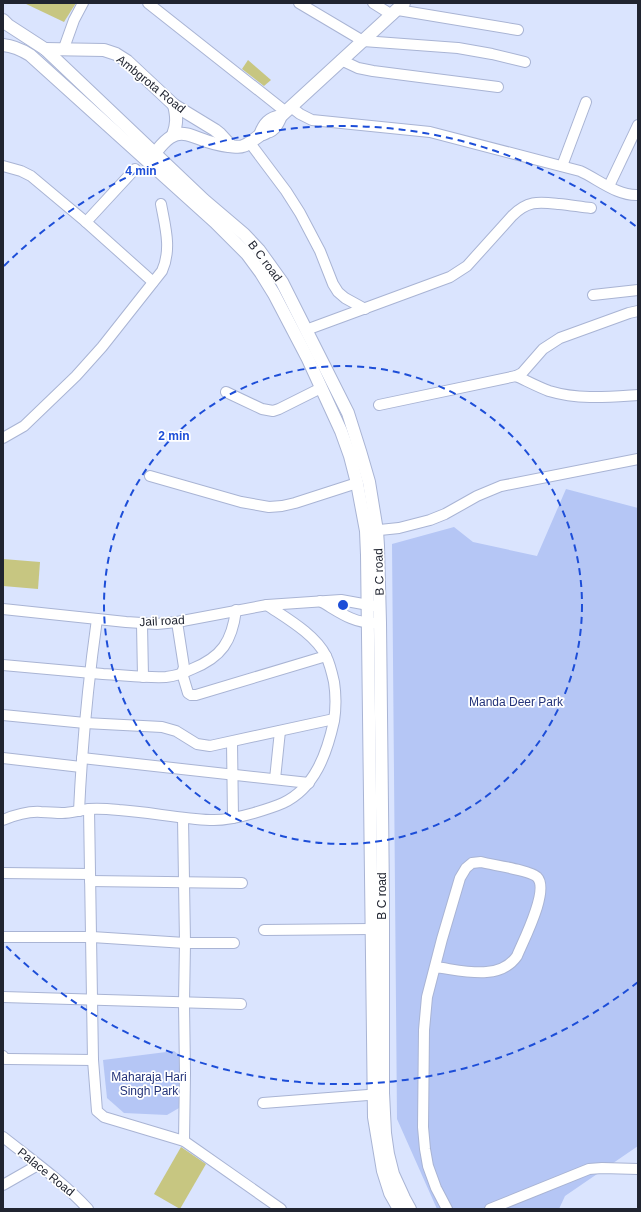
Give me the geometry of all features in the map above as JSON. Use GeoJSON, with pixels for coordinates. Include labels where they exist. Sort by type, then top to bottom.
{"type":"FeatureCollection","features":[{"type":"Feature","properties":{"kind":"main road"},"geometry":{"type":"LineString","coordinates":[[231,146],[241,147],[250,143],[260,135],[273,130],[286,112],[398,9]]}},
{"type":"Feature","properties":{"kind":"main road","name":"B C road"},"geometry":{"type":"LineString","coordinates":[[3,20],[8,25],[45,48],[152,157],[244,234],[259,250],[282,282],[348,413],[369,482],[371,531],[380,607],[377,861],[378,1094],[388,1154],[393,1174],[410,1209]]}},
{"type":"Feature","properties":{"kind":"main road"},"geometry":{"type":"LineString","coordinates":[[3,45],[21,50],[30,55],[152,157],[247,254],[274,294],[308,359],[341,430],[350,456],[371,531],[367,623],[377,861],[372,929],[378,1094],[374,1117],[383,1171],[390,1193],[399,1209]]}},
{"type":"Feature","properties":{"kind":"main road","name":"Ambgrota Road"},"geometry":{"type":"LineString","coordinates":[[45,48],[104,50],[116,54],[127,61],[174,105],[220,134],[231,146]]}},
{"type":"Feature","properties":{"kind":"main road"},"geometry":{"type":"LineString","coordinates":[[152,157],[168,138],[173,136],[176,123],[174,105]]}},
{"type":"Feature","properties":{"kind":"main road","name":"Ambgrota Road"},"geometry":{"type":"LineString","coordinates":[[173,136],[181,133],[215,144],[231,146]]}},
{"type":"Feature","properties":{"kind":"street"},"geometry":{"type":"LineString","coordinates":[[64,48],[74,20],[83,3]]}},
{"type":"Feature","properties":{"kind":"street"},"geometry":{"type":"LineString","coordinates":[[148,3],[286,112],[300,114],[312,120],[430,132],[580,171],[626,194],[638,195]]}},
{"type":"Feature","properties":{"kind":"street"},"geometry":{"type":"LineString","coordinates":[[299,3],[363,40],[458,48],[526,62]]}},
{"type":"Feature","properties":{"kind":"street"},"geometry":{"type":"LineString","coordinates":[[373,3],[398,9],[518,30]]}},
{"type":"Feature","properties":{"kind":"street"},"geometry":{"type":"LineString","coordinates":[[341,60],[358,68],[373,71],[498,87]]}},
{"type":"Feature","properties":{"kind":"street"},"geometry":{"type":"LineString","coordinates":[[562,166],[586,102]]}},
{"type":"Feature","properties":{"kind":"street"},"geometry":{"type":"LineString","coordinates":[[609,186],[638,125]]}},
{"type":"Feature","properties":{"kind":"street"},"geometry":{"type":"LineString","coordinates":[[250,143],[286,191],[300,213],[338,292],[344,298],[365,309]]}},
{"type":"Feature","properties":{"kind":"street"},"geometry":{"type":"LineString","coordinates":[[3,166],[21,171],[31,176],[86,222],[153,282]]}},
{"type":"Feature","properties":{"kind":"street"},"geometry":{"type":"LineString","coordinates":[[86,222],[135,169]]}},
{"type":"Feature","properties":{"kind":"street"},"geometry":{"type":"LineString","coordinates":[[306,330],[433,284],[458,272],[474,258],[519,209],[526,205],[541,202],[591,208]]}},
{"type":"Feature","properties":{"kind":"street"},"geometry":{"type":"LineString","coordinates":[[3,438],[24,426],[76,376],[102,347],[162,271],[167,257],[168,244],[161,204]]}},
{"type":"Feature","properties":{"kind":"street"},"geometry":{"type":"LineString","coordinates":[[593,296],[638,290]]}},
{"type":"Feature","properties":{"kind":"street"},"geometry":{"type":"LineString","coordinates":[[379,405],[516,376],[522,373],[543,349],[560,338],[629,312],[638,311]]}},
{"type":"Feature","properties":{"kind":"street"},"geometry":{"type":"LineString","coordinates":[[516,376],[549,391],[575,396],[602,398],[638,395]]}},
{"type":"Feature","properties":{"kind":"street"},"geometry":{"type":"LineString","coordinates":[[226,392],[262,409],[273,411],[321,388]]}},
{"type":"Feature","properties":{"kind":"street"},"geometry":{"type":"LineString","coordinates":[[371,531],[405,526],[430,520],[445,514],[477,496],[501,486],[638,459]]}},
{"type":"Feature","properties":{"kind":"street"},"geometry":{"type":"LineString","coordinates":[[150,476],[241,502],[269,507],[295,503],[357,483]]}},
{"type":"Feature","properties":{"kind":"street","name":"Jail road"},"geometry":{"type":"LineString","coordinates":[[3,609],[142,624],[177,622],[267,605],[320,601],[341,600],[380,607]]}},
{"type":"Feature","properties":{"kind":"street"},"geometry":{"type":"LineString","coordinates":[[320,601],[351,619],[367,623],[380,624]]}},
{"type":"Feature","properties":{"kind":"street"},"geometry":{"type":"LineString","coordinates":[[3,820],[24,813],[61,813],[98,808],[211,820],[233,818],[268,809],[284,803],[296,796],[313,777],[322,761],[329,742],[334,719],[335,690],[332,671],[326,656],[319,645],[311,637],[267,605]]}},
{"type":"Feature","properties":{"kind":"street"},"geometry":{"type":"LineString","coordinates":[[3,664],[90,673],[143,676],[167,677],[182,674],[205,664],[220,652],[231,635],[236,610]]}},
{"type":"Feature","properties":{"kind":"street"},"geometry":{"type":"LineString","coordinates":[[98,620],[90,673],[82,762],[84,810],[90,878],[93,1060],[97,1111],[104,1117],[184,1140],[281,1209]]}},
{"type":"Feature","properties":{"kind":"street"},"geometry":{"type":"LineString","coordinates":[[177,622],[184,667],[182,674],[188,693],[191,695],[196,696],[326,656]]}},
{"type":"Feature","properties":{"kind":"street"},"geometry":{"type":"LineString","coordinates":[[142,624],[143,676]]}},
{"type":"Feature","properties":{"kind":"street"},"geometry":{"type":"LineString","coordinates":[[3,715],[85,723],[162,727],[176,731],[197,744],[204,746],[216,746],[334,719]]}},
{"type":"Feature","properties":{"kind":"street"},"geometry":{"type":"LineString","coordinates":[[275,779],[280,731]]}},
{"type":"Feature","properties":{"kind":"street"},"geometry":{"type":"LineString","coordinates":[[232,742],[233,818]]}},
{"type":"Feature","properties":{"kind":"street"},"geometry":{"type":"LineString","coordinates":[[3,758],[82,762],[309,783]]}},
{"type":"Feature","properties":{"kind":"street"},"geometry":{"type":"LineString","coordinates":[[183,818],[186,1073],[184,1140]]}},
{"type":"Feature","properties":{"kind":"street"},"geometry":{"type":"LineString","coordinates":[[435,967],[478,973],[497,970],[506,967],[513,962],[539,904],[541,884],[538,878],[530,873],[481,862],[472,864],[466,868],[460,878],[442,939],[427,997],[424,1030],[423,1127],[428,1166],[436,1188],[447,1209]]}},
{"type":"Feature","properties":{"kind":"street"},"geometry":{"type":"LineString","coordinates":[[3,873],[184,882],[242,883]]}},
{"type":"Feature","properties":{"kind":"street"},"geometry":{"type":"LineString","coordinates":[[264,930],[372,929]]}},
{"type":"Feature","properties":{"kind":"street"},"geometry":{"type":"LineString","coordinates":[[3,936],[92,937],[234,943]]}},
{"type":"Feature","properties":{"kind":"street"},"geometry":{"type":"LineString","coordinates":[[3,997],[241,1004]]}},
{"type":"Feature","properties":{"kind":"street"},"geometry":{"type":"LineString","coordinates":[[3,1056],[9,1059],[93,1060]]}},
{"type":"Feature","properties":{"kind":"street"},"geometry":{"type":"LineString","coordinates":[[263,1103],[378,1094]]}},
{"type":"Feature","properties":{"kind":"street","name":"Palace Road"},"geometry":{"type":"LineString","coordinates":[[3,1137],[70,1191],[88,1209]]}},
{"type":"Feature","properties":{"kind":"street"},"geometry":{"type":"LineString","coordinates":[[3,1185],[38,1165]]}},
{"type":"Feature","properties":{"kind":"street"},"geometry":{"type":"LineString","coordinates":[[490,1209],[588,1169],[638,1169]]}},
{"type":"Feature","properties":{"kind":"green space","name":"Manda Deer Park"},"geometry":{"type":"Polygon","coordinates":[[[566,489],[638,508],[638,1146],[565,1196],[559,1209],[437,1209],[397,1119],[392,544],[454,527],[473,542],[537,556],[566,489]]]}},
{"type":"Feature","properties":{"kind":"green space","name":"Maharaja Hari Singh Park"},"geometry":{"type":"Polygon","coordinates":[[[174,1051],[179,1055],[179,1108],[167,1115],[124,1113],[107,1098],[103,1060],[174,1051]]]}},
{"type":"Feature","properties":{"kind":"building"},"geometry":{"type":"Polygon","coordinates":[[[24,3],[76,3],[64,22],[24,3]]]}},
{"type":"Feature","properties":{"kind":"building"},"geometry":{"type":"Polygon","coordinates":[[[248,60],[271,80],[264,86],[242,69],[248,60]]]}},
{"type":"Feature","properties":{"kind":"building"},"geometry":{"type":"Polygon","coordinates":[[[3,559],[40,562],[38,589],[3,586],[3,559]]]}},
{"type":"Feature","properties":{"kind":"building"},"geometry":{"type":"Polygon","coordinates":[[[181,1147],[206,1164],[180,1209],[154,1194],[181,1147]]]}}]}
